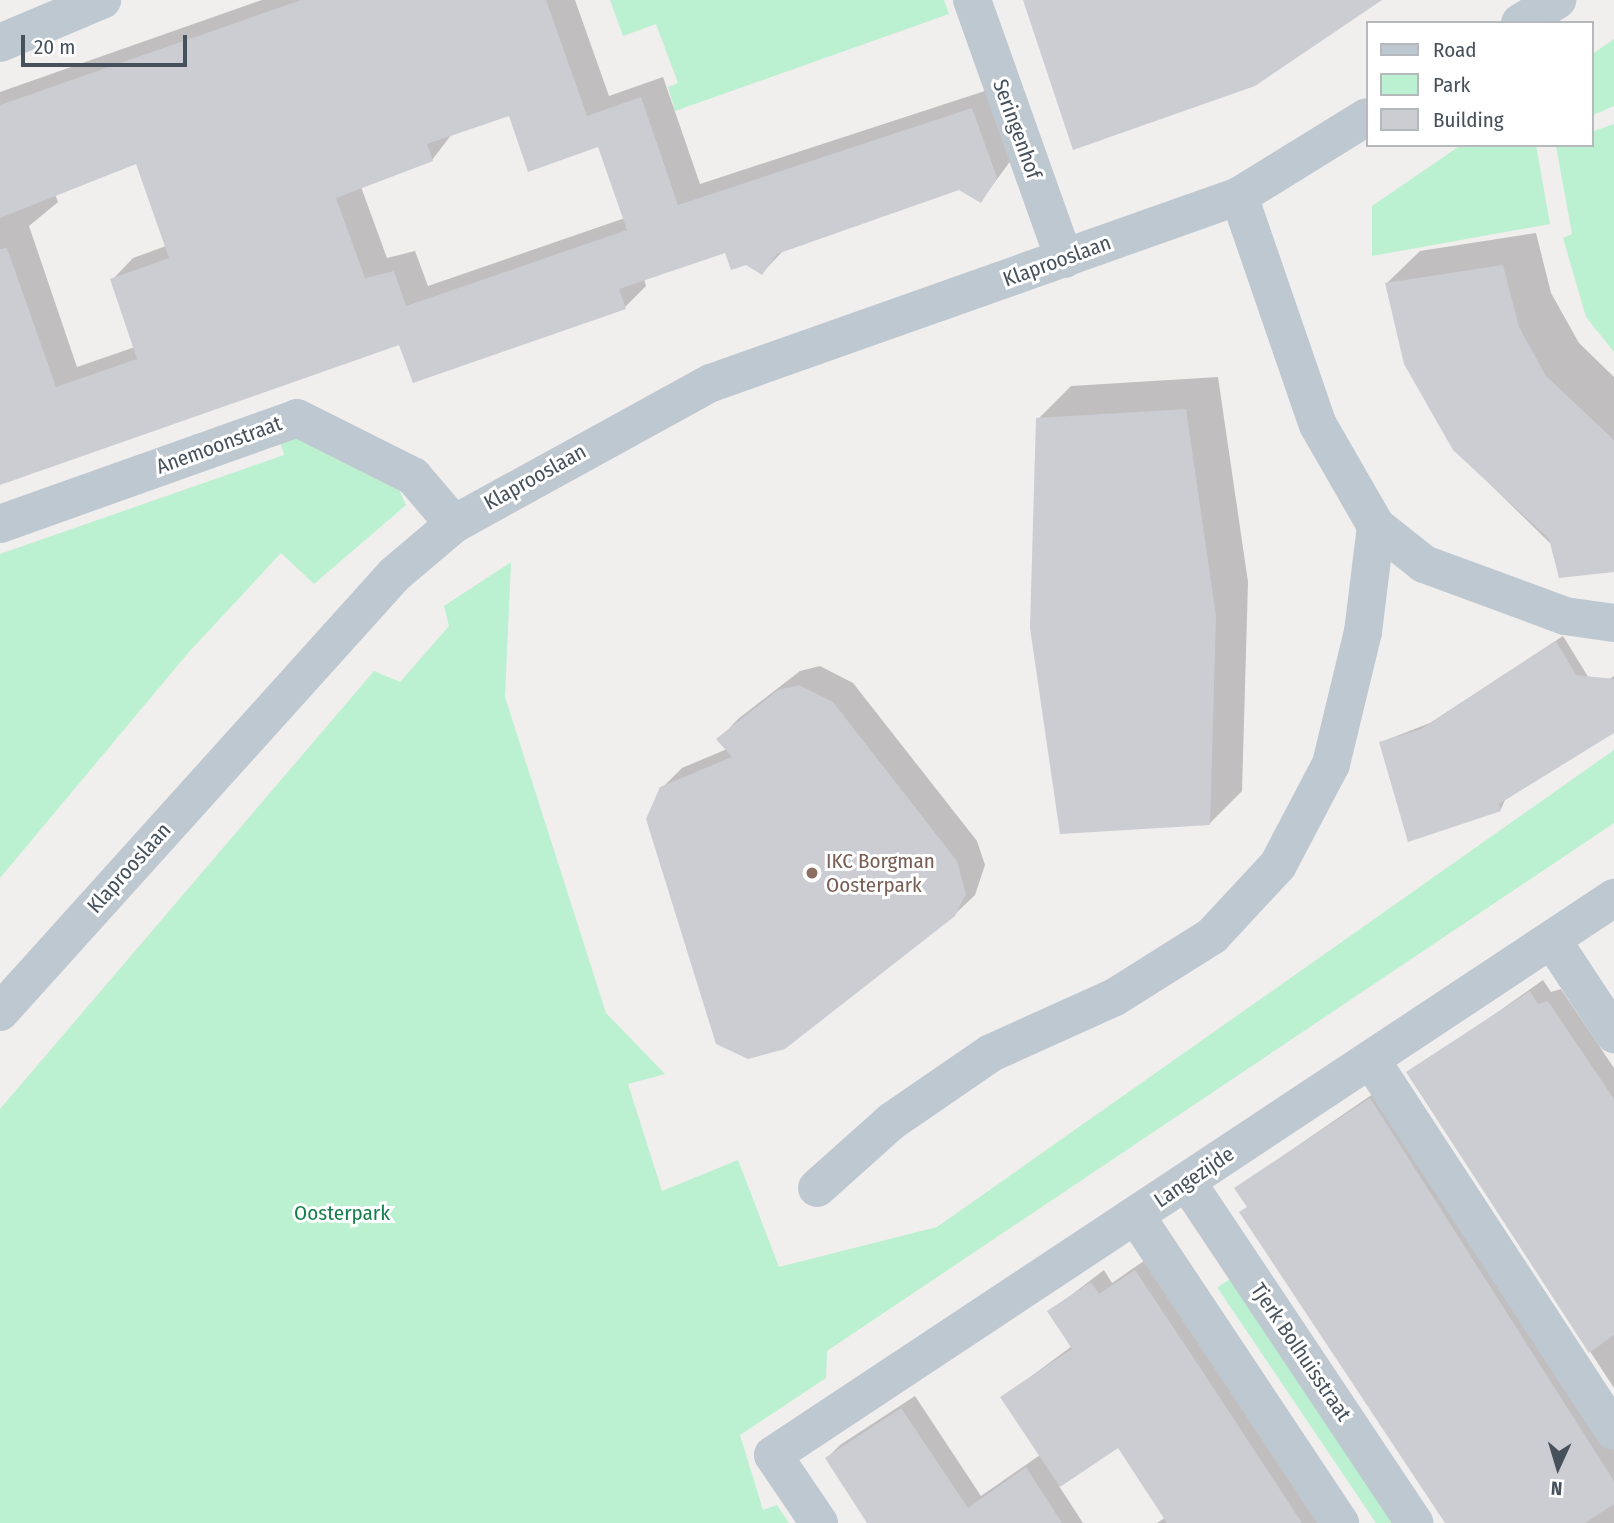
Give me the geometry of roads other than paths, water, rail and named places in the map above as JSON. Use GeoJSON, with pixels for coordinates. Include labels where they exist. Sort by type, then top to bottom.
{"type":"FeatureCollection","features":[{"type":"Feature","properties":{"kind":"street"},"geometry":{"type":"LineString","coordinates":[[0,43],[102,0]]}},
{"type":"Feature","properties":{"kind":"street","name":"Seringenhof"},"geometry":{"type":"LineString","coordinates":[[972,0],[1064,258]]}},
{"type":"Feature","properties":{"kind":"street"},"geometry":{"type":"LineString","coordinates":[[1523,21],[1557,0]]}},
{"type":"Feature","properties":{"kind":"street","name":"Klaprooslaan"},"geometry":{"type":"LineString","coordinates":[[0,1012],[395,574],[454,523],[711,383],[1239,197],[1366,118]]}},
{"type":"Feature","properties":{"kind":"street"},"geometry":{"type":"LineString","coordinates":[[1239,197],[1318,425],[1376,526],[1424,564],[1565,616],[1614,623]]}},
{"type":"Feature","properties":{"kind":"street","name":"Anemoonstraat"},"geometry":{"type":"LineString","coordinates":[[0,524],[297,418],[413,476],[454,523]]}},
{"type":"Feature","properties":{"kind":"street"},"geometry":{"type":"LineString","coordinates":[[817,1188],[892,1121],[991,1053],[1115,997],[1212,936],[1278,864],[1331,764],[1363,632],[1376,526]]}},
{"type":"Feature","properties":{"kind":"street","name":"Langezijde"},"geometry":{"type":"LineString","coordinates":[[818,1523],[773,1455],[1552,940],[1610,909]]}},
{"type":"Feature","properties":{"kind":"street"},"geometry":{"type":"LineString","coordinates":[[1552,940],[1614,1034]]}},
{"type":"Feature","properties":{"kind":"street"},"geometry":{"type":"LineString","coordinates":[[1371,1060],[1614,1431]]}},
{"type":"Feature","properties":{"kind":"street","name":"Tjerk Bolhuisstraat"},"geometry":{"type":"LineString","coordinates":[[1186,1182],[1415,1523]]}},
{"type":"Feature","properties":{"kind":"street"},"geometry":{"type":"LineString","coordinates":[[1136,1216],[1340,1523]]}},
{"type":"Feature","properties":{"kind":"place","name":"IKC Borgman Oosterpark"},"geometry":{"type":"Point","coordinates":[812,873]}},
{"type":"Feature","properties":{"kind":"park label","name":"Oosterpark"},"geometry":{"type":"Point","coordinates":[342,1213]}}]}
